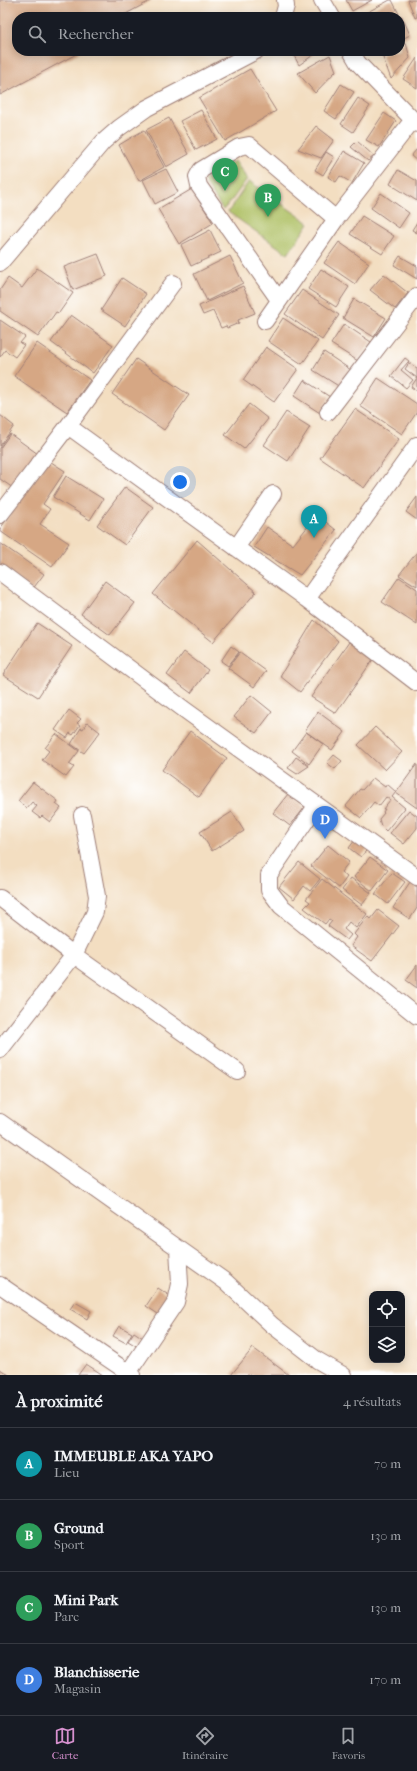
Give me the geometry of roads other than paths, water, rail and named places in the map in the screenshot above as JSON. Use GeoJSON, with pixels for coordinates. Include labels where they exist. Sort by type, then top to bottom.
{"type":"FeatureCollection","features":[{"type":"Feature","properties":{"kind":"street"},"geometry":{"type":"LineString","coordinates":[[284,12],[286,6],[285,0]]}},
{"type":"Feature","properties":{"kind":"street"},"geometry":{"type":"LineString","coordinates":[[322,0],[329,12]]}},
{"type":"Feature","properties":{"kind":"street"},"geometry":{"type":"LineString","coordinates":[[0,263],[103,142],[119,128],[147,108],[246,56]]}},
{"type":"Feature","properties":{"kind":"street"},"geometry":{"type":"LineString","coordinates":[[265,321],[336,218],[415,122],[358,63],[354,56]]}},
{"type":"Feature","properties":{"kind":"street"},"geometry":{"type":"LineString","coordinates":[[279,300],[199,186],[197,177],[201,170],[239,147],[249,146],[336,218]]}},
{"type":"Feature","properties":{"kind":"street"},"geometry":{"type":"LineString","coordinates":[[0,515],[68,426],[173,282]]}},
{"type":"Feature","properties":{"kind":"street"},"geometry":{"type":"LineString","coordinates":[[328,412],[417,296]]}},
{"type":"Feature","properties":{"kind":"street"},"geometry":{"type":"LineString","coordinates":[[68,426],[307,599],[417,683]]}},
{"type":"Feature","properties":{"kind":"street"},"geometry":{"type":"LineString","coordinates":[[307,599],[417,445]]}},
{"type":"Feature","properties":{"kind":"street"},"geometry":{"type":"LineString","coordinates":[[236,548],[273,494]]}},
{"type":"Feature","properties":{"kind":"street"},"geometry":{"type":"LineString","coordinates":[[0,572],[316,806],[417,877]]}},
{"type":"Feature","properties":{"kind":"street"},"geometry":{"type":"LineString","coordinates":[[316,806],[269,875],[269,890],[281,906],[417,1016]]}},
{"type":"Feature","properties":{"kind":"street"},"geometry":{"type":"LineString","coordinates":[[0,1050],[74,955],[95,912],[97,896],[82,814]]}},
{"type":"Feature","properties":{"kind":"street"},"geometry":{"type":"LineString","coordinates":[[0,898],[74,955],[237,1071]]}},
{"type":"Feature","properties":{"kind":"street"},"geometry":{"type":"LineString","coordinates":[[0,1122],[226,1282],[278,1330],[318,1360],[342,1375]]}},
{"type":"Feature","properties":{"kind":"street"},"geometry":{"type":"LineString","coordinates":[[0,1285],[130,1374],[176,1302],[180,1284],[178,1248]]}},
{"type":"Feature","properties":{"kind":"place","name":"Mini Park"},"geometry":{"type":"Point","coordinates":[225,191]}},
{"type":"Feature","properties":{"kind":"place","name":"Ground"},"geometry":{"type":"Point","coordinates":[268,217]}},
{"type":"Feature","properties":{"kind":"place","name":"IMMEUBLE AKA YAPO"},"geometry":{"type":"Point","coordinates":[314,538]}},
{"type":"Feature","properties":{"kind":"place","name":"Blanchisserie"},"geometry":{"type":"Point","coordinates":[325,839]}}]}
